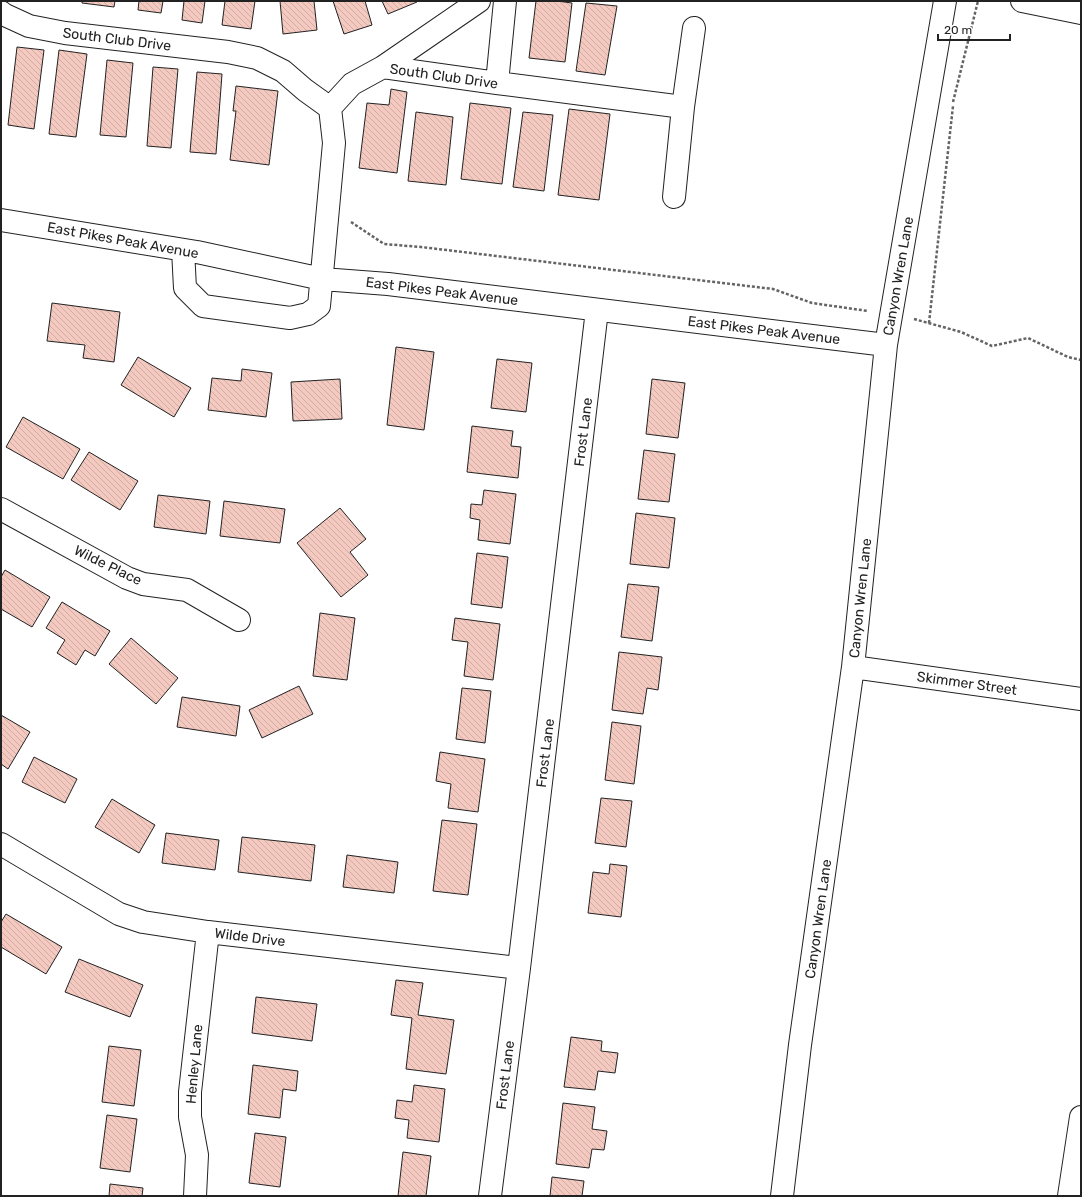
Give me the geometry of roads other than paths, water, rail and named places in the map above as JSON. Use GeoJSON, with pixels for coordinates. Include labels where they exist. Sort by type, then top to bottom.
{"type":"FeatureCollection","features":[{"type":"Feature","properties":{"kind":"street"},"geometry":{"type":"LineString","coordinates":[[383,67],[479,1]]}},
{"type":"Feature","properties":{"kind":"street"},"geometry":{"type":"LineString","coordinates":[[497,83],[505,1]]}},
{"type":"Feature","properties":{"kind":"street","name":"Canyon Wren Lane"},"geometry":{"type":"LineString","coordinates":[[782,1196],[802,1029],[853,668],[886,345],[945,1]]}},
{"type":"Feature","properties":{"kind":"street"},"geometry":{"type":"LineString","coordinates":[[1022,1],[1081,13]]}},
{"type":"Feature","properties":{"kind":"street","name":"South Club Drive"},"geometry":{"type":"LineString","coordinates":[[1,12],[29,26],[58,32],[228,52],[257,58],[283,71],[305,90],[330,108],[352,84],[383,67],[683,107]]}},
{"type":"Feature","properties":{"kind":"street"},"geometry":{"type":"LineString","coordinates":[[674,197],[683,107],[694,28]]}},
{"type":"Feature","properties":{"kind":"street"},"geometry":{"type":"LineString","coordinates":[[183,250],[186,288],[203,306],[290,318],[308,314],[319,306],[334,143],[330,108]]}},
{"type":"Feature","properties":{"kind":"street","name":"East Pikes Peak Avenue"},"geometry":{"type":"LineString","coordinates":[[1,220],[183,250],[322,279],[388,284],[886,345]]}},
{"type":"Feature","properties":{"kind":"street","name":"Frost Lane"},"geometry":{"type":"LineString","coordinates":[[490,1196],[519,968],[597,310]]}},
{"type":"Feature","properties":{"kind":"street","name":"Wilde Place"},"geometry":{"type":"LineString","coordinates":[[1,509],[127,578],[143,584],[187,590],[239,620]]}},
{"type":"Feature","properties":{"kind":"street","name":"Skimmer Street"},"geometry":{"type":"LineString","coordinates":[[853,668],[1081,699]]}},
{"type":"Feature","properties":{"kind":"street","name":"Wilde Drive"},"geometry":{"type":"LineString","coordinates":[[1,844],[119,914],[143,922],[208,932],[519,968]]}},
{"type":"Feature","properties":{"kind":"street","name":"Henley Lane"},"geometry":{"type":"LineString","coordinates":[[195,1196],[197,1155],[190,1117],[190,1092],[208,932]]}},
{"type":"Feature","properties":{"kind":"street"},"geometry":{"type":"LineString","coordinates":[[1070,1196],[1081,1117]]}}]}
